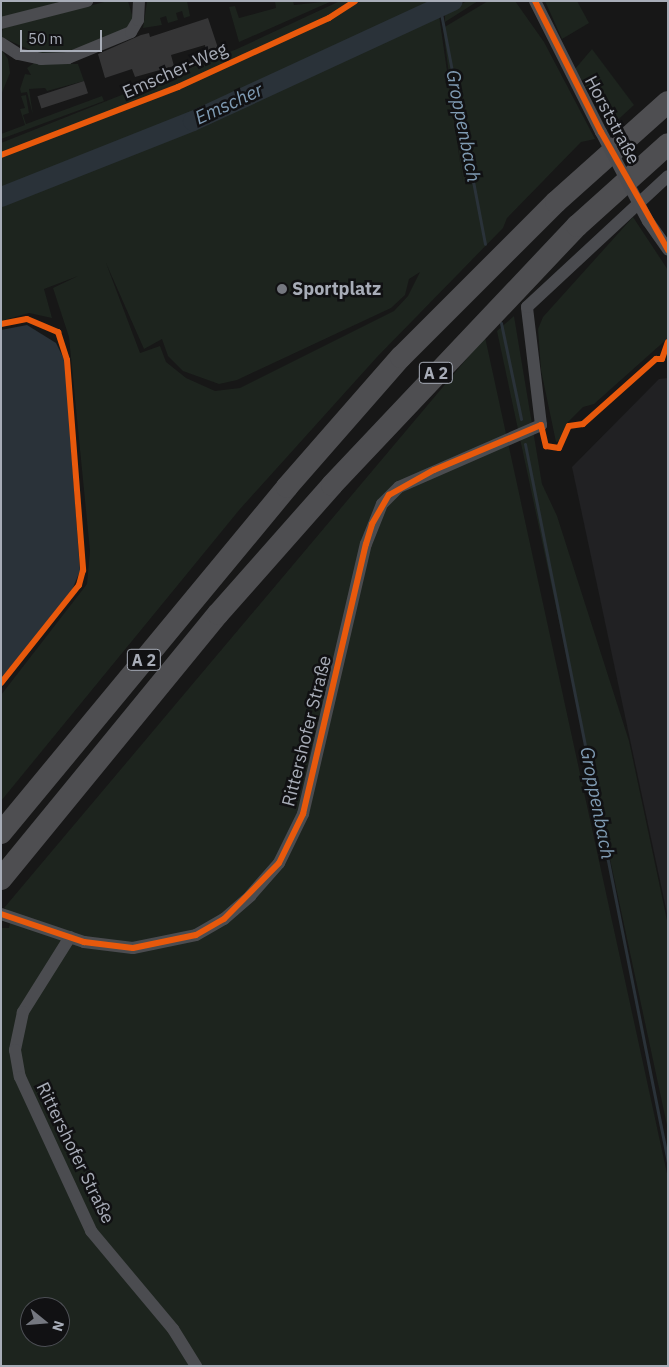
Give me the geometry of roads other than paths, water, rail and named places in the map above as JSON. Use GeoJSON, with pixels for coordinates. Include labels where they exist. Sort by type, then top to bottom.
{"type":"FeatureCollection","features":[{"type":"Feature","properties":{"kind":"highway","name":"A 2"},"geometry":{"type":"LineString","coordinates":[[1,832],[293,480],[401,358],[556,202],[668,102]]}},
{"type":"Feature","properties":{"kind":"highway","name":"A 2"},"geometry":{"type":"LineString","coordinates":[[3,877],[218,614],[332,486],[577,226],[668,144]]}},
{"type":"Feature","properties":{"kind":"street"},"geometry":{"type":"LineString","coordinates":[[1,23],[87,1]]}},
{"type":"Feature","properties":{"kind":"street"},"geometry":{"type":"LineString","coordinates":[[1,43],[18,54],[40,59],[68,58],[131,32],[138,20],[139,1]]}},
{"type":"Feature","properties":{"kind":"street","name":"Horststraße"},"geometry":{"type":"LineString","coordinates":[[535,2],[648,220],[668,250]]}},
{"type":"Feature","properties":{"kind":"street","name":"Rittershofer Straße"},"geometry":{"type":"LineString","coordinates":[[1,914],[70,937],[132,948],[196,935],[243,902],[279,863],[303,814],[366,544],[382,504],[399,486],[541,425],[526,307],[668,176]]}},
{"type":"Feature","properties":{"kind":"street","name":"Rittershofer Straße"},"geometry":{"type":"LineString","coordinates":[[70,937],[22,1012],[15,1050],[20,1077],[91,1231],[173,1329],[196,1366]]}},
{"type":"Feature","properties":{"kind":"waterway","name":"Emscher"},"geometry":{"type":"LineString","coordinates":[[1,197],[193,121],[453,1]]}},
{"type":"Feature","properties":{"kind":"waterway","name":"Groppenbach"},"geometry":{"type":"LineString","coordinates":[[440,8],[485,244]]}},
{"type":"Feature","properties":{"kind":"waterway","name":"Groppenbach"},"geometry":{"type":"LineString","coordinates":[[501,323],[521,419]]}},
{"type":"Feature","properties":{"kind":"waterway","name":"Groppenbach"},"geometry":{"type":"LineString","coordinates":[[525,444],[668,1162]]}},
{"type":"Feature","properties":{"kind":"place","name":"Sportplatz"},"geometry":{"type":"Point","coordinates":[282,289]}}]}
